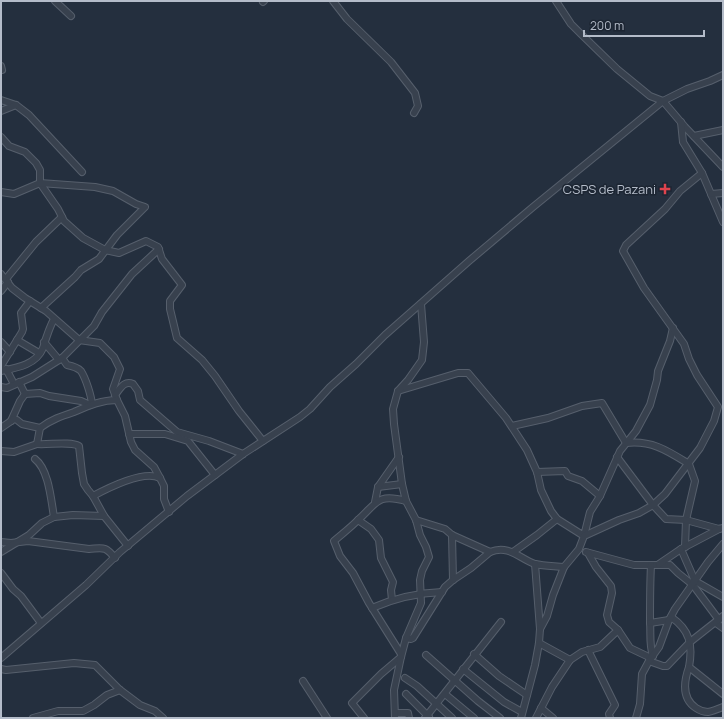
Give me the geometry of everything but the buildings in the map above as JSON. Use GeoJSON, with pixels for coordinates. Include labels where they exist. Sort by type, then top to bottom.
{"type":"FeatureCollection","features":[{"type":"Feature","properties":{"kind":"street"},"geometry":{"type":"LineString","coordinates":[[55,1],[71,16]]}},
{"type":"Feature","properties":{"kind":"street"},"geometry":{"type":"LineString","coordinates":[[333,1],[347,19],[390,62],[415,93],[418,106],[414,113]]}},
{"type":"Feature","properties":{"kind":"street"},"geometry":{"type":"LineString","coordinates":[[556,1],[571,24],[617,69],[650,96],[663,101],[723,167]]}},
{"type":"Feature","properties":{"kind":"street"},"geometry":{"type":"LineString","coordinates":[[1,658],[86,585],[128,546],[169,512],[242,454],[310,409],[330,387],[421,304],[533,207],[663,101],[687,89],[723,75]]}},
{"type":"Feature","properties":{"kind":"street"},"geometry":{"type":"LineString","coordinates":[[1,100],[16,105],[29,115],[82,172]]}},
{"type":"Feature","properties":{"kind":"street"},"geometry":{"type":"LineString","coordinates":[[1,111],[16,105]]}},
{"type":"Feature","properties":{"kind":"street"},"geometry":{"type":"LineString","coordinates":[[681,122],[683,142],[702,173],[723,222]]}},
{"type":"Feature","properties":{"kind":"street"},"geometry":{"type":"LineString","coordinates":[[694,136],[723,130]]}},
{"type":"Feature","properties":{"kind":"street"},"geometry":{"type":"LineString","coordinates":[[1,137],[9,146],[25,152],[36,163],[40,170],[40,183],[64,221],[83,238],[105,250],[119,253],[146,241],[158,247],[162,259],[182,285],[170,301],[170,309],[177,338],[202,360],[216,376],[239,411],[263,441]]}},
{"type":"Feature","properties":{"kind":"street"},"geometry":{"type":"LineString","coordinates":[[702,173],[680,191],[665,209],[623,249],[638,278],[684,344],[697,375],[723,415]]}},
{"type":"Feature","properties":{"kind":"street"},"geometry":{"type":"LineString","coordinates":[[1,192],[14,194],[40,183],[95,187],[114,191],[136,204],[145,207],[117,234],[97,261],[81,270],[41,308]]}},
{"type":"Feature","properties":{"kind":"street"},"geometry":{"type":"LineString","coordinates":[[711,194],[723,193]]}},
{"type":"Feature","properties":{"kind":"street"},"geometry":{"type":"LineString","coordinates":[[1,291],[5,279],[36,242],[62,217]]}},
{"type":"Feature","properties":{"kind":"street"},"geometry":{"type":"LineString","coordinates":[[1,387],[7,388],[32,377],[61,359],[94,326],[102,312],[132,274],[159,249]]}},
{"type":"Feature","properties":{"kind":"street"},"geometry":{"type":"LineString","coordinates":[[5,279],[12,288],[41,308],[79,340],[100,343],[114,357],[120,369],[113,389],[125,416],[133,446],[154,467],[164,486],[164,499],[169,512]]}},
{"type":"Feature","properties":{"kind":"street"},"geometry":{"type":"LineString","coordinates":[[3,365],[23,329],[21,313],[30,301]]}},
{"type":"Feature","properties":{"kind":"street"},"geometry":{"type":"LineString","coordinates":[[409,718],[408,713],[395,716],[395,684],[406,638],[421,603],[420,580],[422,570],[429,559],[429,555],[420,535],[416,520],[406,501],[402,484],[393,409],[398,391],[412,375],[422,360],[424,342],[421,304]]}},
{"type":"Feature","properties":{"kind":"street"},"geometry":{"type":"LineString","coordinates":[[3,365],[22,366],[34,359],[39,353],[54,319]]}},
{"type":"Feature","properties":{"kind":"street"},"geometry":{"type":"LineString","coordinates":[[540,629],[548,616],[553,595],[564,567],[579,548],[584,536],[590,512],[600,496],[617,457],[650,405],[657,380],[658,370],[669,344],[673,328]]}},
{"type":"Feature","properties":{"kind":"street"},"geometry":{"type":"LineString","coordinates":[[17,340],[39,353]]}},
{"type":"Feature","properties":{"kind":"street"},"geometry":{"type":"LineString","coordinates":[[1,342],[10,352]]}},
{"type":"Feature","properties":{"kind":"street"},"geometry":{"type":"LineString","coordinates":[[44,342],[67,365],[76,367],[81,372],[91,397],[91,405]]}},
{"type":"Feature","properties":{"kind":"street"},"geometry":{"type":"LineString","coordinates":[[3,365],[25,394]]}},
{"type":"Feature","properties":{"kind":"street"},"geometry":{"type":"LineString","coordinates":[[398,391],[458,373],[466,373],[512,426],[527,450],[537,472],[544,497],[551,511],[557,519],[584,536]]}},
{"type":"Feature","properties":{"kind":"street"},"geometry":{"type":"LineString","coordinates":[[116,398],[123,385],[126,383],[133,384],[138,391],[140,400],[177,432],[209,441],[242,454]]}},
{"type":"Feature","properties":{"kind":"street"},"geometry":{"type":"LineString","coordinates":[[11,421],[20,401],[25,394],[40,392],[49,396],[81,401],[91,405]]}},
{"type":"Feature","properties":{"kind":"street"},"geometry":{"type":"LineString","coordinates":[[37,444],[40,428],[49,421],[91,405],[116,398]]}},
{"type":"Feature","properties":{"kind":"street"},"geometry":{"type":"LineString","coordinates":[[512,426],[548,418],[572,408],[601,403],[604,404],[626,443]]}},
{"type":"Feature","properties":{"kind":"street"},"geometry":{"type":"LineString","coordinates":[[584,536],[619,520],[639,513],[653,505],[669,490],[700,448],[714,421],[718,407]]}},
{"type":"Feature","properties":{"kind":"street"},"geometry":{"type":"LineString","coordinates":[[1,428],[11,421],[17,420],[22,424],[40,428]]}},
{"type":"Feature","properties":{"kind":"street"},"geometry":{"type":"LineString","coordinates":[[129,434],[165,434],[188,441],[215,476]]}},
{"type":"Feature","properties":{"kind":"street"},"geometry":{"type":"LineString","coordinates":[[626,443],[638,442],[655,446],[672,453],[689,464],[695,481],[686,520],[683,548],[694,583],[719,619],[723,628]]}},
{"type":"Feature","properties":{"kind":"street"},"geometry":{"type":"LineString","coordinates":[[1,451],[14,452],[37,444],[73,444],[80,446],[82,476],[88,490],[104,516],[128,546]]}},
{"type":"Feature","properties":{"kind":"street"},"geometry":{"type":"LineString","coordinates":[[375,502],[378,486],[399,457]]}},
{"type":"Feature","properties":{"kind":"street"},"geometry":{"type":"LineString","coordinates":[[617,457],[653,505],[666,519],[686,520],[721,529]]}},
{"type":"Feature","properties":{"kind":"street"},"geometry":{"type":"LineString","coordinates":[[35,459],[40,465],[47,480],[54,517]]}},
{"type":"Feature","properties":{"kind":"street"},"geometry":{"type":"LineString","coordinates":[[537,472],[565,471],[570,476],[582,481],[600,496]]}},
{"type":"Feature","properties":{"kind":"street"},"geometry":{"type":"LineString","coordinates":[[93,496],[116,485],[135,479],[151,476],[160,478]]}},
{"type":"Feature","properties":{"kind":"street"},"geometry":{"type":"LineString","coordinates":[[378,486],[402,484]]}},
{"type":"Feature","properties":{"kind":"street"},"geometry":{"type":"LineString","coordinates":[[401,656],[353,573],[343,561],[334,541],[358,520],[375,502],[387,498],[406,501]]}},
{"type":"Feature","properties":{"kind":"street"},"geometry":{"type":"LineString","coordinates":[[1,552],[32,534],[42,523],[54,517],[73,515],[104,516]]}},
{"type":"Feature","properties":{"kind":"street"},"geometry":{"type":"LineString","coordinates":[[513,552],[557,519]]}},
{"type":"Feature","properties":{"kind":"street"},"geometry":{"type":"LineString","coordinates":[[358,520],[371,529],[380,541],[381,558],[393,582],[390,590],[392,600]]}},
{"type":"Feature","properties":{"kind":"street"},"geometry":{"type":"LineString","coordinates":[[416,520],[445,529],[452,535],[490,552]]}},
{"type":"Feature","properties":{"kind":"street"},"geometry":{"type":"LineString","coordinates":[[655,565],[683,548],[721,529]]}},
{"type":"Feature","properties":{"kind":"street"},"geometry":{"type":"LineString","coordinates":[[452,535],[453,580]]}},
{"type":"Feature","properties":{"kind":"street"},"geometry":{"type":"LineString","coordinates":[[1,542],[39,542],[89,549],[105,548],[108,549],[116,558]]}},
{"type":"Feature","properties":{"kind":"street"},"geometry":{"type":"LineString","coordinates":[[636,718],[640,704],[642,674],[659,647],[670,619],[708,562],[723,544]]}},
{"type":"Feature","properties":{"kind":"street"},"geometry":{"type":"LineString","coordinates":[[579,548],[588,553],[634,565],[670,565],[678,573],[694,583],[723,598]]}},
{"type":"Feature","properties":{"kind":"street"},"geometry":{"type":"LineString","coordinates":[[406,638],[413,638],[442,592],[453,580],[471,568],[490,552],[498,550],[513,552],[535,564],[564,567]]}},
{"type":"Feature","properties":{"kind":"street"},"geometry":{"type":"LineString","coordinates":[[588,553],[596,567],[611,586],[612,593],[606,615],[609,622],[618,630],[630,648],[663,666],[667,666],[690,642],[719,619]]}},
{"type":"Feature","properties":{"kind":"street"},"geometry":{"type":"LineString","coordinates":[[463,669],[521,715],[528,695],[539,643],[540,629],[535,564]]}},
{"type":"Feature","properties":{"kind":"street"},"geometry":{"type":"LineString","coordinates":[[651,659],[650,602],[655,565]]}},
{"type":"Feature","properties":{"kind":"street"},"geometry":{"type":"LineString","coordinates":[[1,573],[21,596],[41,623]]}},
{"type":"Feature","properties":{"kind":"street"},"geometry":{"type":"LineString","coordinates":[[372,608],[392,600],[420,592],[442,592]]}},
{"type":"Feature","properties":{"kind":"street"},"geometry":{"type":"LineString","coordinates":[[650,622],[670,619],[682,626],[690,642],[691,654],[685,690],[687,698],[691,704],[697,709],[705,712],[723,707]]}},
{"type":"Feature","properties":{"kind":"street"},"geometry":{"type":"LineString","coordinates":[[406,694],[428,717],[474,654],[501,622]]}},
{"type":"Feature","properties":{"kind":"street"},"geometry":{"type":"LineString","coordinates":[[536,718],[552,687],[570,660],[588,650],[600,646],[618,630]]}},
{"type":"Feature","properties":{"kind":"street"},"geometry":{"type":"LineString","coordinates":[[539,643],[570,660]]}},
{"type":"Feature","properties":{"kind":"street"},"geometry":{"type":"LineString","coordinates":[[588,650],[615,705],[609,714],[610,718]]}},
{"type":"Feature","properties":{"kind":"street"},"geometry":{"type":"LineString","coordinates":[[426,654],[478,702],[500,718]]}},
{"type":"Feature","properties":{"kind":"street"},"geometry":{"type":"LineString","coordinates":[[474,654],[499,676],[528,695]]}},
{"type":"Feature","properties":{"kind":"street"},"geometry":{"type":"LineString","coordinates":[[364,718],[352,703],[401,656]]}},
{"type":"Feature","properties":{"kind":"street"},"geometry":{"type":"LineString","coordinates":[[1,669],[6,670],[74,663],[92,664],[98,667],[120,690],[140,705],[155,711],[163,718]]}},
{"type":"Feature","properties":{"kind":"street"},"geometry":{"type":"LineString","coordinates":[[689,667],[723,694]]}},
{"type":"Feature","properties":{"kind":"street"},"geometry":{"type":"LineString","coordinates":[[405,678],[417,686],[436,705],[452,718]]}},
{"type":"Feature","properties":{"kind":"street"},"geometry":{"type":"LineString","coordinates":[[303,681],[327,718]]}},
{"type":"Feature","properties":{"kind":"street"},"geometry":{"type":"LineString","coordinates":[[34,718],[58,711],[83,711],[107,695],[120,690]]}},
{"type":"Feature","properties":{"kind":"street"},"geometry":{"type":"LineString","coordinates":[[445,694],[474,718]]}},
{"type":"Feature","properties":{"kind":"street"},"geometry":{"type":"LineString","coordinates":[[541,708],[553,718]]}},
{"type":"Feature","properties":{"kind":"place","name":"CSPS de Pazani"},"geometry":{"type":"Point","coordinates":[665,189]}}]}
